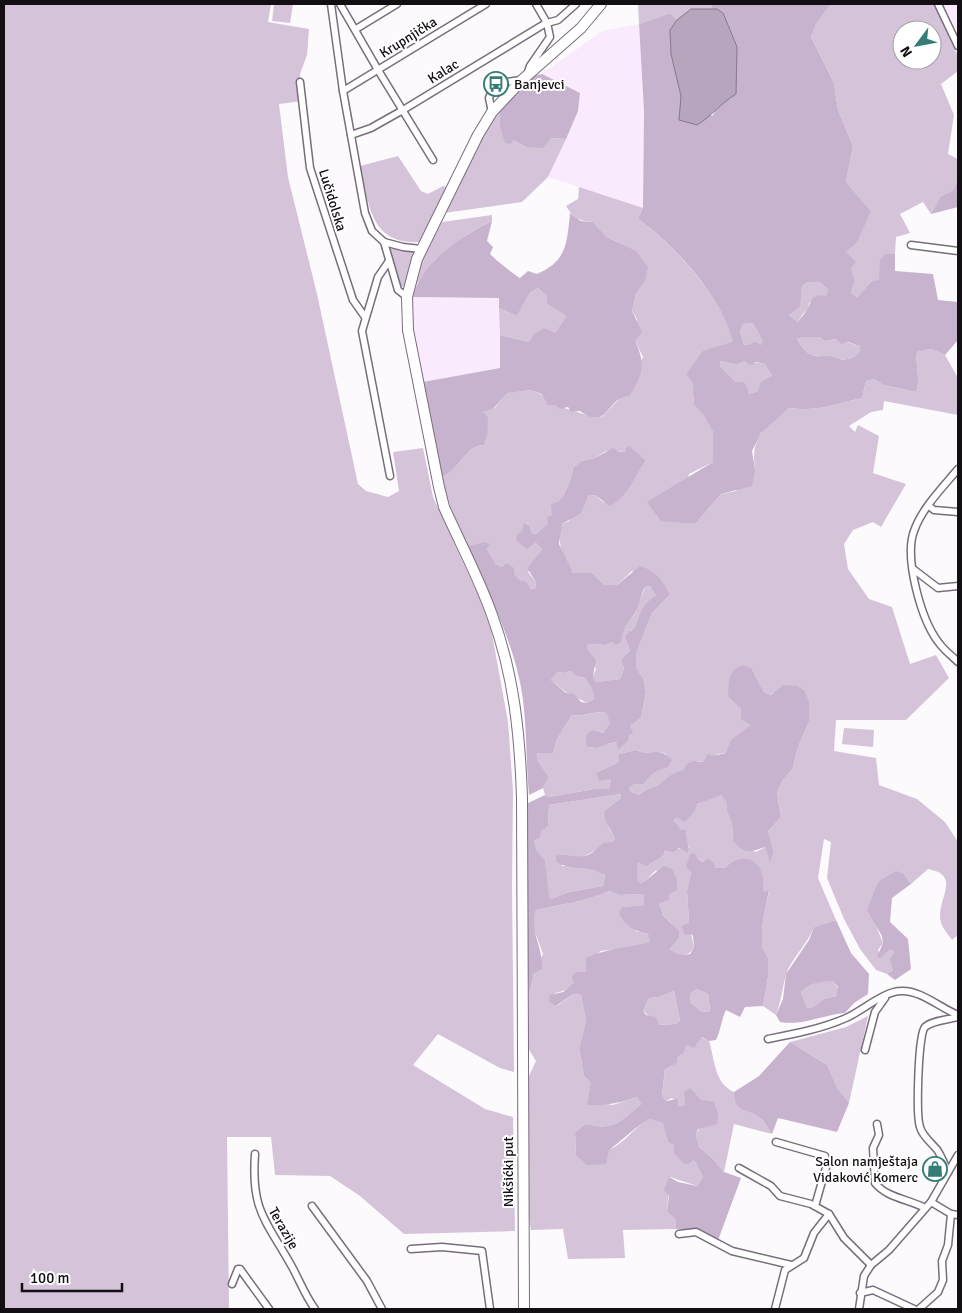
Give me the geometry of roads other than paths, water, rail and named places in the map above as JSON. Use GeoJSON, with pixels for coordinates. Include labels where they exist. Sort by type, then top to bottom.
{"type":"FeatureCollection","features":[{"type":"Feature","properties":{"kind":"main road","name":"Nikšićki put"},"geometry":{"type":"LineString","coordinates":[[524,1309],[522,798],[518,714],[493,617],[444,507],[410,347],[407,297],[410,280],[421,249],[478,135],[492,112],[524,78],[581,28],[601,4]]}},
{"type":"Feature","properties":{"kind":"street"},"geometry":{"type":"LineString","coordinates":[[332,4],[343,91],[365,213],[376,236],[384,242],[403,248],[421,249]]}},
{"type":"Feature","properties":{"kind":"street"},"geometry":{"type":"LineString","coordinates":[[340,4],[433,160]]}},
{"type":"Feature","properties":{"kind":"street"},"geometry":{"type":"LineString","coordinates":[[356,30],[397,4]]}},
{"type":"Feature","properties":{"kind":"street","name":"Krupnjička"},"geometry":{"type":"LineString","coordinates":[[343,91],[486,4]]}},
{"type":"Feature","properties":{"kind":"street"},"geometry":{"type":"LineString","coordinates":[[492,112],[489,98],[493,88],[506,82],[524,78],[550,37],[546,23],[536,4]]}},
{"type":"Feature","properties":{"kind":"street","name":"Kalac"},"geometry":{"type":"LineString","coordinates":[[351,135],[371,128],[546,23],[558,20],[576,4]]}},
{"type":"Feature","properties":{"kind":"street"},"geometry":{"type":"LineString","coordinates":[[938,4],[958,46]]}},
{"type":"Feature","properties":{"kind":"street","name":"Lučidolska"},"geometry":{"type":"LineString","coordinates":[[300,82],[310,168],[353,300],[366,317]]}},
{"type":"Feature","properties":{"kind":"street"},"geometry":{"type":"LineString","coordinates":[[384,242],[398,290],[407,297]]}},
{"type":"Feature","properties":{"kind":"street"},"geometry":{"type":"LineString","coordinates":[[911,245],[958,251]]}},
{"type":"Feature","properties":{"kind":"street"},"geometry":{"type":"LineString","coordinates":[[389,261],[378,277],[362,331],[390,476]]}},
{"type":"Feature","properties":{"kind":"street"},"geometry":{"type":"LineString","coordinates":[[958,469],[929,506],[914,531],[911,547],[912,568],[927,621],[939,644],[958,662]]}},
{"type":"Feature","properties":{"kind":"street"},"geometry":{"type":"LineString","coordinates":[[929,506],[934,510],[958,512]]}},
{"type":"Feature","properties":{"kind":"street"},"geometry":{"type":"LineString","coordinates":[[912,568],[938,588],[958,586]]}},
{"type":"Feature","properties":{"kind":"street"},"geometry":{"type":"LineString","coordinates":[[768,1039],[828,1026],[849,1017],[869,1003],[900,990],[910,992],[958,1016]]}},
{"type":"Feature","properties":{"kind":"street"},"geometry":{"type":"LineString","coordinates":[[865,1050],[875,1012],[885,997]]}},
{"type":"Feature","properties":{"kind":"street"},"geometry":{"type":"LineString","coordinates":[[948,1172],[937,1150],[920,1128],[917,1114],[919,1048],[920,1036],[925,1028],[934,1023],[958,1016]]}},
{"type":"Feature","properties":{"kind":"street"},"geometry":{"type":"LineString","coordinates":[[877,1124],[878,1134],[873,1148],[875,1183],[889,1195],[910,1200],[925,1208]]}},
{"type":"Feature","properties":{"kind":"street"},"geometry":{"type":"LineString","coordinates":[[776,1142],[825,1156],[827,1164],[815,1206]]}},
{"type":"Feature","properties":{"kind":"street","name":"Terazije"},"geometry":{"type":"LineString","coordinates":[[255,1154],[253,1180],[256,1203],[264,1221],[315,1309]]}},
{"type":"Feature","properties":{"kind":"street"},"geometry":{"type":"LineString","coordinates":[[858,1309],[864,1276],[870,1265],[890,1250],[931,1202],[958,1155]]}},
{"type":"Feature","properties":{"kind":"street"},"geometry":{"type":"LineString","coordinates":[[739,1168],[771,1186],[780,1196],[815,1206],[828,1214],[844,1238],[870,1265]]}},
{"type":"Feature","properties":{"kind":"street"},"geometry":{"type":"LineString","coordinates":[[931,1202],[958,1216]]}},
{"type":"Feature","properties":{"kind":"street"},"geometry":{"type":"LineString","coordinates":[[312,1206],[367,1281],[382,1309]]}},
{"type":"Feature","properties":{"kind":"street"},"geometry":{"type":"LineString","coordinates":[[776,1309],[785,1270],[791,1264],[804,1258],[814,1233],[828,1214]]}},
{"type":"Feature","properties":{"kind":"street"},"geometry":{"type":"LineString","coordinates":[[919,1309],[938,1292],[942,1280],[942,1261],[948,1245],[951,1214]]}},
{"type":"Feature","properties":{"kind":"street"},"geometry":{"type":"LineString","coordinates":[[679,1234],[696,1232],[732,1251],[791,1264]]}},
{"type":"Feature","properties":{"kind":"street"},"geometry":{"type":"LineString","coordinates":[[410,1249],[442,1247],[482,1251],[490,1309]]}},
{"type":"Feature","properties":{"kind":"street"},"geometry":{"type":"LineString","coordinates":[[232,1284],[238,1269],[240,1269],[269,1309]]}},
{"type":"Feature","properties":{"kind":"street"},"geometry":{"type":"LineString","coordinates":[[860,1293],[874,1290],[914,1309]]}},
{"type":"Feature","properties":{"kind":"place","name":"Banjevci"},"geometry":{"type":"Point","coordinates":[496,84]}},
{"type":"Feature","properties":{"kind":"place","name":"Salon namještaja Vidaković Komerc"},"geometry":{"type":"Point","coordinates":[935,1169]}}]}
